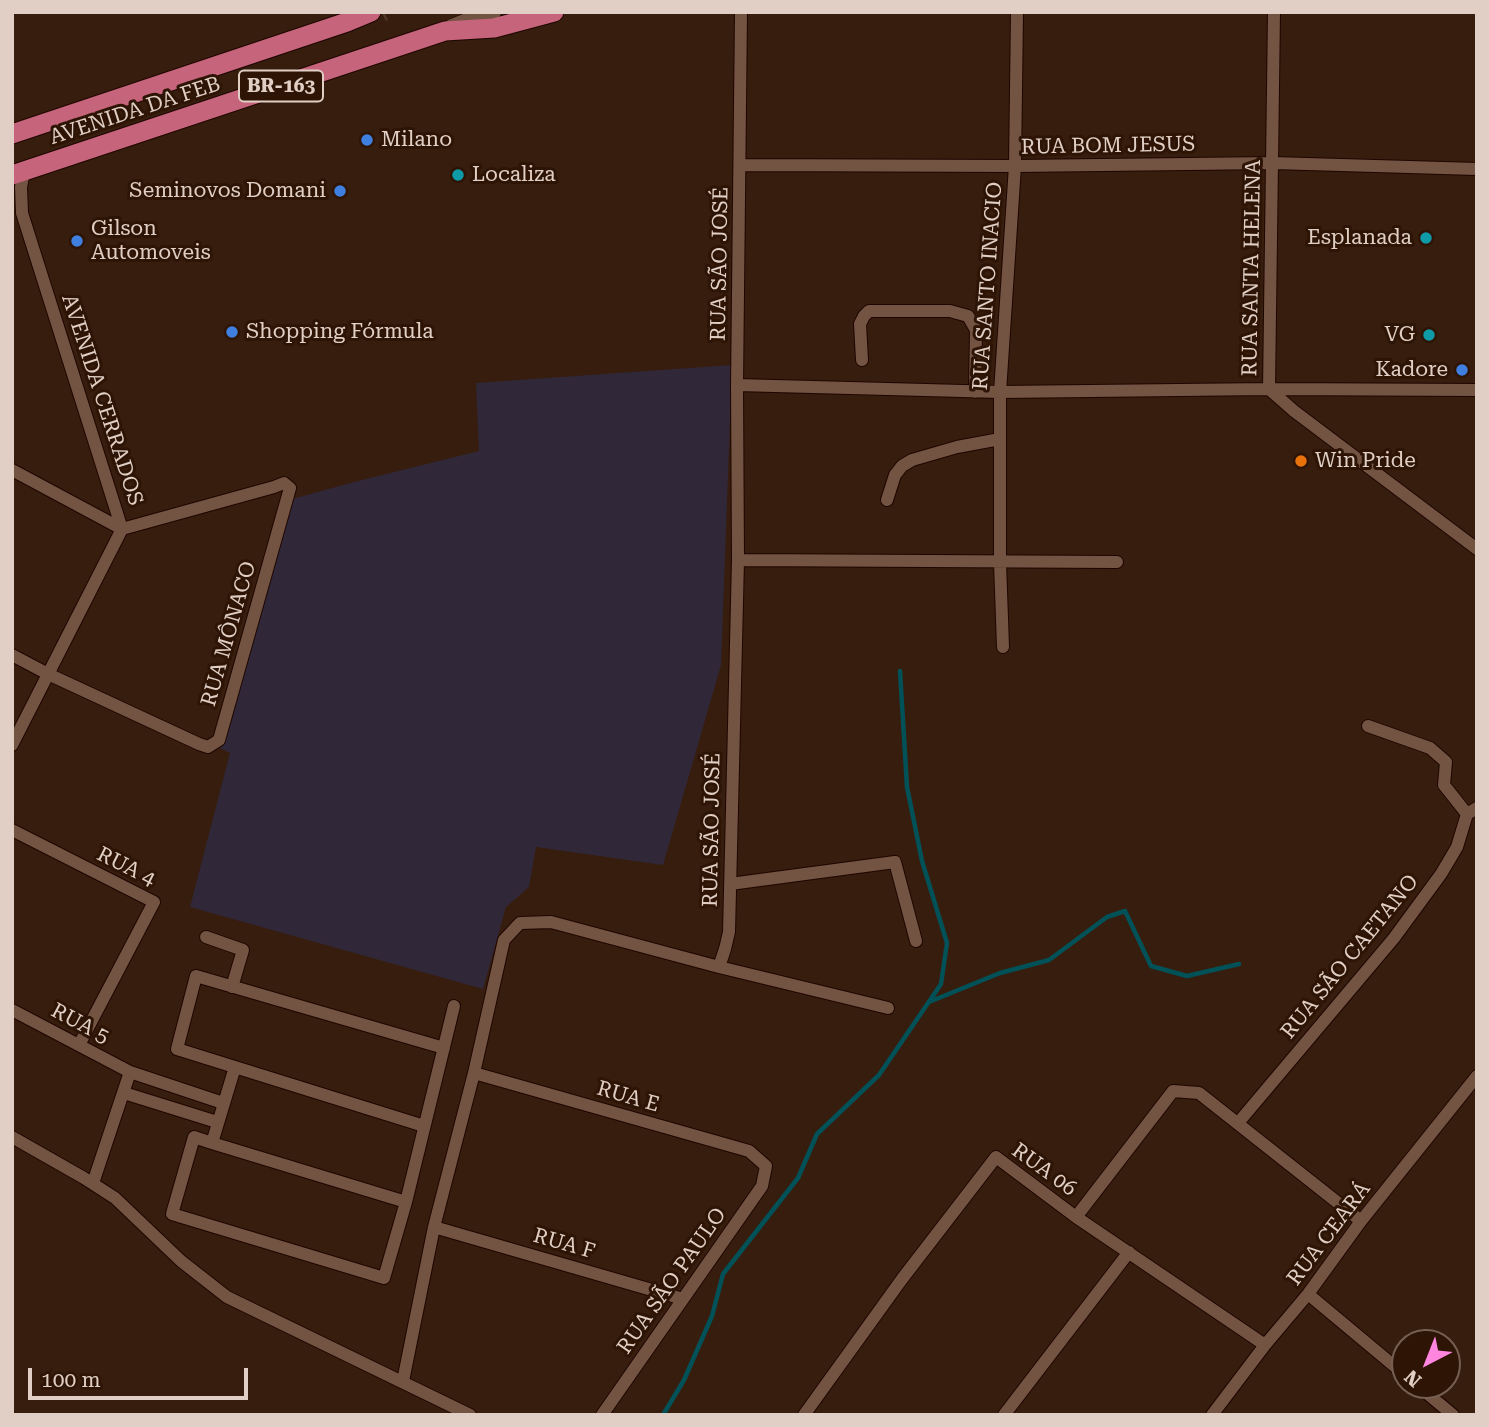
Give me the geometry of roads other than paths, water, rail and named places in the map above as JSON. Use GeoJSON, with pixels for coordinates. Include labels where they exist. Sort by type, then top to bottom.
{"type":"FeatureCollection","features":[{"type":"Feature","properties":{"kind":"main road","name":"AVENIDA DA FEB"},"geometry":{"type":"LineString","coordinates":[[12,134],[371,12]]}},
{"type":"Feature","properties":{"kind":"main road"},"geometry":{"type":"LineString","coordinates":[[445,31],[492,12]]}},
{"type":"Feature","properties":{"kind":"main road","name":"AVENIDA DA FEB"},"geometry":{"type":"LineString","coordinates":[[18,173],[445,31],[494,28],[554,12]]}},
{"type":"Feature","properties":{"kind":"main road"},"geometry":{"type":"LineString","coordinates":[[347,22],[382,13]]}},
{"type":"Feature","properties":{"kind":"street","name":"RUA SÃO JOSÉ"},"geometry":{"type":"LineString","coordinates":[[719,967],[729,932],[738,560],[741,12]]}},
{"type":"Feature","properties":{"kind":"street","name":"RUA SANTO INACIO"},"geometry":{"type":"LineString","coordinates":[[1003,646],[1000,392],[1015,166],[1017,12]]}},
{"type":"Feature","properties":{"kind":"street","name":"RUA SANTA HELENA"},"geometry":{"type":"LineString","coordinates":[[1274,12],[1269,389],[1294,411],[1477,549]]}},
{"type":"Feature","properties":{"kind":"street","name":"RUA BOM JESUS"},"geometry":{"type":"LineString","coordinates":[[741,166],[1273,163],[1477,169]]}},
{"type":"Feature","properties":{"kind":"street"},"geometry":{"type":"LineString","coordinates":[[18,173],[22,213]]}},
{"type":"Feature","properties":{"kind":"street"},"geometry":{"type":"LineString","coordinates":[[12,199],[22,213]]}},
{"type":"Feature","properties":{"kind":"street","name":"AVENIDA CERRADOS"},"geometry":{"type":"LineString","coordinates":[[12,745],[122,529],[22,213]]}},
{"type":"Feature","properties":{"kind":"street"},"geometry":{"type":"LineString","coordinates":[[862,360],[860,324],[869,311],[950,311],[968,316],[976,330],[975,392]]}},
{"type":"Feature","properties":{"kind":"street"},"geometry":{"type":"LineString","coordinates":[[737,385],[975,392],[1477,390]]}},
{"type":"Feature","properties":{"kind":"street"},"geometry":{"type":"LineString","coordinates":[[887,500],[895,475],[902,466],[912,460],[957,447],[1000,439]]}},
{"type":"Feature","properties":{"kind":"street"},"geometry":{"type":"LineString","coordinates":[[12,470],[122,529]]}},
{"type":"Feature","properties":{"kind":"street","name":"RUA MÔNACO"},"geometry":{"type":"LineString","coordinates":[[12,655],[198,744],[208,747],[219,740],[290,488],[284,482],[122,529]]}},
{"type":"Feature","properties":{"kind":"street"},"geometry":{"type":"LineString","coordinates":[[738,560],[1117,562]]}},
{"type":"Feature","properties":{"kind":"street"},"geometry":{"type":"LineString","coordinates":[[1368,726],[1430,748],[1446,762],[1444,785],[1472,811]]}},
{"type":"Feature","properties":{"kind":"street","name":"RUA SÃO CAETANO"},"geometry":{"type":"LineString","coordinates":[[1238,1123],[1402,927],[1441,874],[1457,847],[1472,811]]}},
{"type":"Feature","properties":{"kind":"street","name":"RUA 4"},"geometry":{"type":"LineString","coordinates":[[12,830],[154,902],[79,1045]]}},
{"type":"Feature","properties":{"kind":"street"},"geometry":{"type":"LineString","coordinates":[[730,884],[895,862],[916,941]]}},
{"type":"Feature","properties":{"kind":"street"},"geometry":{"type":"LineString","coordinates":[[403,1381],[434,1227],[474,1073],[504,940],[520,923],[551,922],[888,1008]]}},
{"type":"Feature","properties":{"kind":"street"},"geometry":{"type":"LineString","coordinates":[[206,937],[243,950],[232,987]]}},
{"type":"Feature","properties":{"kind":"street"},"geometry":{"type":"LineString","coordinates":[[424,1126],[177,1049],[196,976],[444,1048]]}},
{"type":"Feature","properties":{"kind":"street"},"geometry":{"type":"LineString","coordinates":[[405,1202],[194,1137],[172,1214],[384,1278],[405,1202],[454,1006]]}},
{"type":"Feature","properties":{"kind":"street","name":"RUA 5"},"geometry":{"type":"LineString","coordinates":[[12,1010],[130,1072],[223,1103]]}},
{"type":"Feature","properties":{"kind":"street"},"geometry":{"type":"LineString","coordinates":[[212,1143],[235,1067]]}},
{"type":"Feature","properties":{"kind":"street"},"geometry":{"type":"LineString","coordinates":[[93,1183],[130,1072]]}},
{"type":"Feature","properties":{"kind":"street","name":"RUA E"},"geometry":{"type":"LineString","coordinates":[[474,1073],[749,1151],[766,1166]]}},
{"type":"Feature","properties":{"kind":"street","name":"RUA CEARÁ"},"geometry":{"type":"LineString","coordinates":[[1214,1414],[1361,1221],[1477,1076]]}},
{"type":"Feature","properties":{"kind":"street"},"geometry":{"type":"LineString","coordinates":[[1076,1217],[1172,1091],[1199,1093],[1361,1221]]}},
{"type":"Feature","properties":{"kind":"street"},"geometry":{"type":"LineString","coordinates":[[124,1093],[218,1122]]}},
{"type":"Feature","properties":{"kind":"street"},"geometry":{"type":"LineString","coordinates":[[12,1137],[115,1198],[181,1261],[227,1297],[471,1415]]}},
{"type":"Feature","properties":{"kind":"street","name":"RUA 06"},"geometry":{"type":"LineString","coordinates":[[804,1415],[901,1279],[996,1157],[1076,1217],[1265,1345]]}},
{"type":"Feature","properties":{"kind":"street","name":"RUA SÃO PAULO"},"geometry":{"type":"LineString","coordinates":[[601,1415],[762,1186],[766,1166]]}},
{"type":"Feature","properties":{"kind":"street","name":"RUA F"},"geometry":{"type":"LineString","coordinates":[[434,1227],[683,1299]]}},
{"type":"Feature","properties":{"kind":"street"},"geometry":{"type":"LineString","coordinates":[[1004,1415],[1129,1252]]}},
{"type":"Feature","properties":{"kind":"street"},"geometry":{"type":"LineString","coordinates":[[1308,1294],[1391,1363]]}},
{"type":"Feature","properties":{"kind":"street"},"geometry":{"type":"LineString","coordinates":[[1433,1399],[1452,1415]]}},
{"type":"Feature","properties":{"kind":"waterway"},"geometry":{"type":"LineString","coordinates":[[663,1415],[684,1380],[712,1316],[723,1274],[798,1178],[817,1134],[879,1075],[941,984],[947,943],[922,861],[907,787],[900,671]]}},
{"type":"Feature","properties":{"kind":"waterway"},"geometry":{"type":"LineString","coordinates":[[929,1002],[1000,973],[1049,960],[1107,917],[1125,911],[1151,966],[1187,976],[1239,964]]}},
{"type":"Feature","properties":{"kind":"place","name":"Milano"},"geometry":{"type":"Point","coordinates":[367,140]}},
{"type":"Feature","properties":{"kind":"place","name":"Localiza"},"geometry":{"type":"Point","coordinates":[458,175]}},
{"type":"Feature","properties":{"kind":"place","name":"Seminovos Domani"},"geometry":{"type":"Point","coordinates":[340,191]}},
{"type":"Feature","properties":{"kind":"place","name":"Esplanada"},"geometry":{"type":"Point","coordinates":[1426,238]}},
{"type":"Feature","properties":{"kind":"place","name":"Gilson Automoveis"},"geometry":{"type":"Point","coordinates":[77,241]}},
{"type":"Feature","properties":{"kind":"place","name":"Shopping Fórmula"},"geometry":{"type":"Point","coordinates":[232,332]}},
{"type":"Feature","properties":{"kind":"place","name":"VG"},"geometry":{"type":"Point","coordinates":[1429,335]}},
{"type":"Feature","properties":{"kind":"place","name":"Kadore"},"geometry":{"type":"Point","coordinates":[1462,370]}},
{"type":"Feature","properties":{"kind":"place","name":"Win Pride"},"geometry":{"type":"Point","coordinates":[1301,461]}}]}
